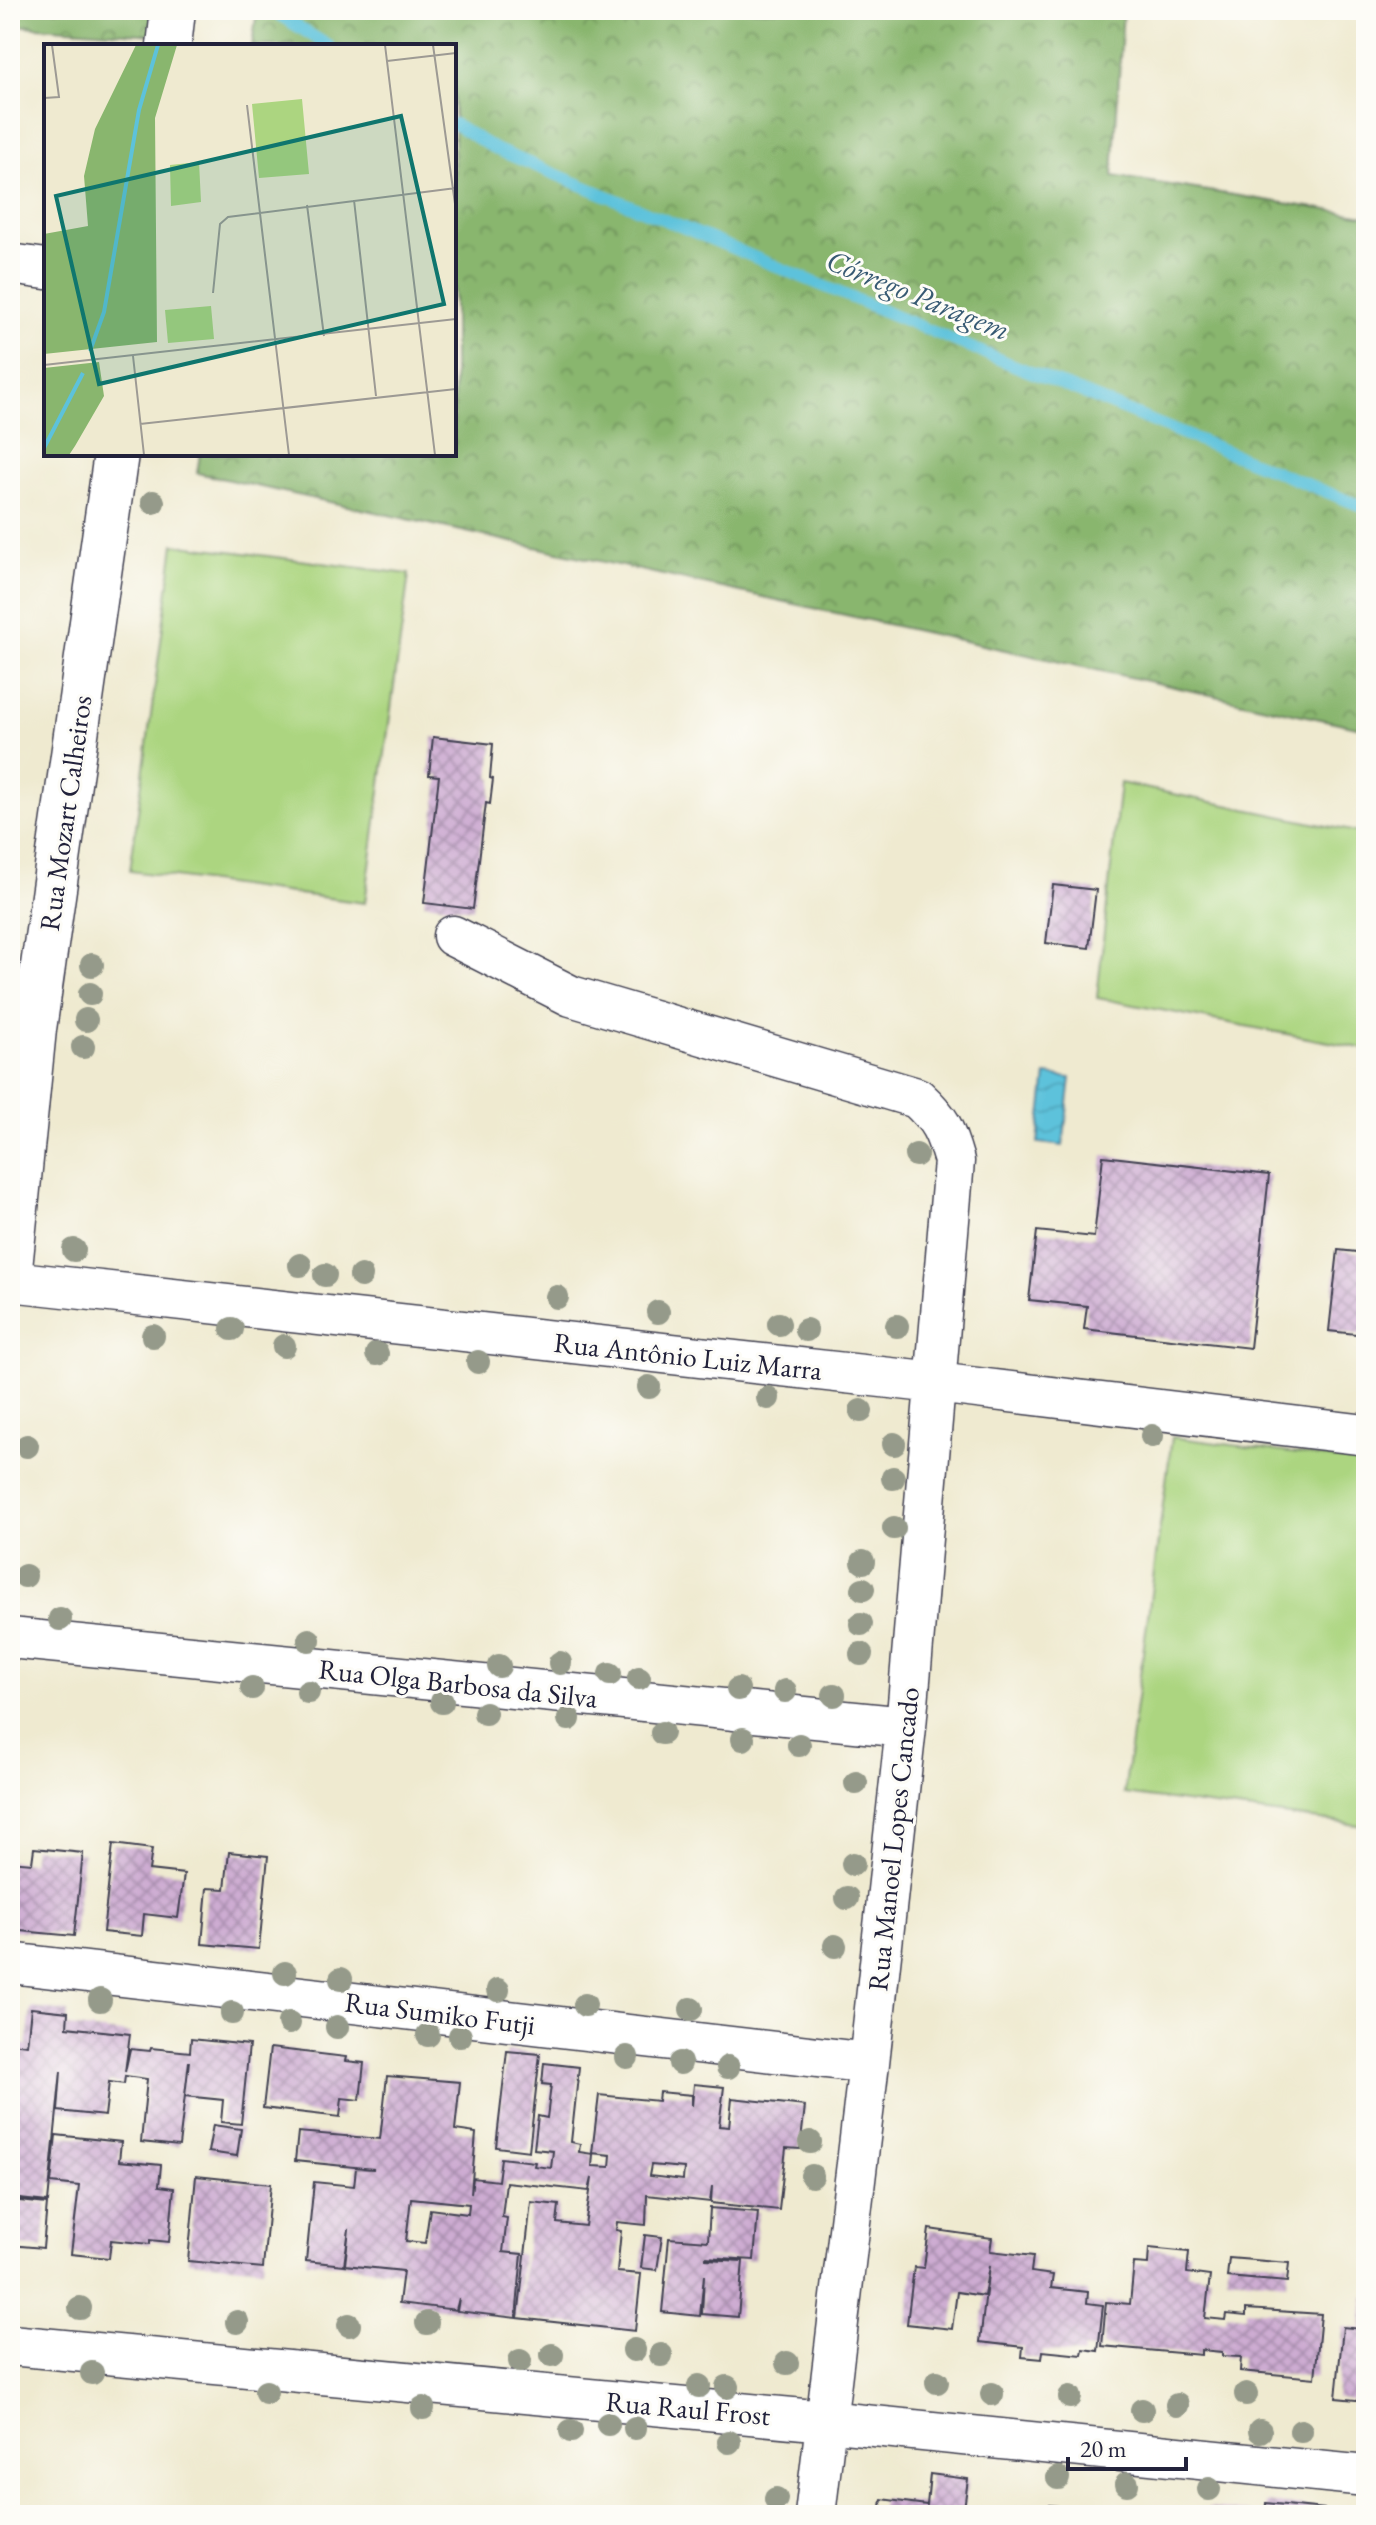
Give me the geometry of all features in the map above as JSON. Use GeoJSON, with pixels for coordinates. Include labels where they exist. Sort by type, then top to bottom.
{"type":"FeatureCollection","features":[{"type":"Feature","properties":{"kind":"street"},"geometry":{"type":"LineString","coordinates":[[169,44],[173,10]]}},
{"type":"Feature","properties":{"kind":"street"},"geometry":{"type":"LineString","coordinates":[[10,264],[44,269]]}},
{"type":"Feature","properties":{"kind":"street","name":"Rua Mozart Calheiros"},"geometry":{"type":"LineString","coordinates":[[10,1268],[34,1029],[116,456]]}},
{"type":"Feature","properties":{"kind":"street","name":"Rua Manoel Lopes Cancado"},"geometry":{"type":"LineString","coordinates":[[453,936],[571,996],[917,1098],[937,1116],[954,1161],[906,1727],[815,2515]]}},
{"type":"Feature","properties":{"kind":"street","name":"Rua Antônio Luiz Marra"},"geometry":{"type":"LineString","coordinates":[[10,1281],[936,1383],[1366,1435]]}},
{"type":"Feature","properties":{"kind":"street","name":"Rua Olga Barbosa da Silva"},"geometry":{"type":"LineString","coordinates":[[10,1638],[906,1727]]}},
{"type":"Feature","properties":{"kind":"street","name":"Rua Sumiko Futji"},"geometry":{"type":"LineString","coordinates":[[10,1963],[869,2063]]}},
{"type":"Feature","properties":{"kind":"street","name":"Rua Raul Frost"},"geometry":{"type":"LineString","coordinates":[[10,2345],[825,2421],[1366,2476]]}},
{"type":"Feature","properties":{"kind":"green space"},"geometry":{"type":"Polygon","coordinates":[[[10,10],[157,10],[154,35],[10,25],[10,10]]]}},
{"type":"Feature","properties":{"kind":"green space"},"geometry":{"type":"Polygon","coordinates":[[[257,10],[1123,10],[1113,176],[1366,216],[1366,729],[197,473],[200,456],[456,456],[456,44],[252,44],[257,10]]]}},
{"type":"Feature","properties":{"kind":"green space"},"geometry":{"type":"Polygon","coordinates":[[[174,544],[409,574],[365,903],[130,871],[174,544]]]}},
{"type":"Feature","properties":{"kind":"green space"},"geometry":{"type":"Polygon","coordinates":[[[1120,783],[1366,834],[1366,1049],[1097,998],[1120,783]]]}},
{"type":"Feature","properties":{"kind":"green space"},"geometry":{"type":"Polygon","coordinates":[[[1172,1437],[1366,1463],[1366,1826],[1124,1794],[1172,1437]]]}},
{"type":"Feature","properties":{"kind":"water"},"geometry":{"type":"Polygon","coordinates":[[[1046,1075],[1071,1078],[1063,1146],[1038,1143],[1046,1075]]]}},
{"type":"Feature","properties":{"kind":"building"},"geometry":{"type":"Polygon","coordinates":[[[433,737],[493,744],[490,804],[486,803],[473,909],[424,903],[439,776],[429,775],[433,737]]]}},
{"type":"Feature","properties":{"kind":"building"},"geometry":{"type":"Polygon","coordinates":[[[1053,885],[1096,890],[1089,948],[1046,943],[1053,885]]]}},
{"type":"Feature","properties":{"kind":"building"},"geometry":{"type":"Polygon","coordinates":[[[1103,1156],[1269,1175],[1250,1348],[1084,1329],[1087,1306],[1029,1300],[1037,1231],[1094,1237],[1103,1156]]]}},
{"type":"Feature","properties":{"kind":"building"},"geometry":{"type":"Polygon","coordinates":[[[1338,1250],[1366,1253],[1365,1335],[1329,1331],[1338,1250]]]}},
{"type":"Feature","properties":{"kind":"building"},"geometry":{"type":"Polygon","coordinates":[[[113,1844],[152,1849],[149,1870],[184,1874],[178,1918],[144,1914],[142,1936],[103,1932],[113,1844]]]}},
{"type":"Feature","properties":{"kind":"building"},"geometry":{"type":"Polygon","coordinates":[[[34,1848],[83,1853],[74,1936],[10,1930],[10,1861],[32,1863],[34,1848]]]}},
{"type":"Feature","properties":{"kind":"building"},"geometry":{"type":"Polygon","coordinates":[[[229,1852],[268,1856],[259,1949],[202,1944],[207,1888],[225,1889],[229,1852]]]}},
{"type":"Feature","properties":{"kind":"building"},"geometry":{"type":"Polygon","coordinates":[[[31,2008],[68,2012],[67,2027],[130,2034],[125,2072],[130,2049],[190,2052],[191,2039],[249,2045],[241,2124],[221,2122],[223,2100],[185,2096],[189,2061],[179,2146],[141,2142],[147,2079],[125,2076],[124,2084],[109,2082],[105,2116],[58,2111],[61,2071],[48,2202],[10,2198],[10,2043],[27,2045],[31,2008]]]}},
{"type":"Feature","properties":{"kind":"building"},"geometry":{"type":"Polygon","coordinates":[[[270,2048],[346,2057],[345,2061],[364,2063],[360,2100],[342,2098],[340,2117],[263,2108],[270,2048]]]}},
{"type":"Feature","properties":{"kind":"building"},"geometry":{"type":"Polygon","coordinates":[[[507,2051],[540,2054],[529,2151],[496,2147],[507,2051]]]}},
{"type":"Feature","properties":{"kind":"building"},"geometry":{"type":"Polygon","coordinates":[[[544,2063],[579,2067],[571,2142],[580,2144],[579,2152],[593,2154],[592,2166],[610,2167],[611,2155],[592,2153],[599,2095],[658,2101],[659,2092],[692,2095],[692,2106],[694,2084],[724,2087],[719,2126],[729,2127],[732,2098],[805,2106],[800,2149],[786,2148],[779,2210],[711,2203],[712,2186],[710,2202],[647,2195],[646,2225],[617,2222],[616,2230],[621,2231],[617,2272],[641,2274],[635,2331],[518,2318],[531,2202],[559,2205],[557,2223],[585,2226],[592,2178],[589,2191],[506,2182],[502,2217],[507,2218],[503,2252],[522,2254],[516,2318],[457,2311],[459,2298],[456,2310],[399,2303],[403,2271],[345,2265],[349,2229],[344,2265],[306,2261],[314,2182],[354,2186],[356,2168],[374,2169],[295,2161],[298,2132],[380,2139],[387,2076],[460,2082],[455,2130],[476,2133],[471,2193],[473,2178],[498,2181],[501,2158],[535,2162],[534,2166],[551,2168],[553,2151],[534,2149],[538,2116],[547,2118],[551,2085],[542,2084],[544,2063]],[[651,2165],[649,2176],[683,2180],[684,2168],[651,2165]],[[411,2198],[406,2241],[425,2243],[430,2209],[468,2214],[469,2204],[411,2198]]]}},
{"type":"Feature","properties":{"kind":"building"},"geometry":{"type":"Polygon","coordinates":[[[213,2125],[241,2129],[237,2156],[208,2152],[213,2125]]]}},
{"type":"Feature","properties":{"kind":"building"},"geometry":{"type":"Polygon","coordinates":[[[56,2135],[121,2142],[119,2161],[161,2165],[159,2186],[174,2188],[169,2242],[150,2240],[150,2244],[111,2240],[109,2258],[71,2254],[79,2186],[51,2183],[56,2135]]]}},
{"type":"Feature","properties":{"kind":"building"},"geometry":{"type":"Polygon","coordinates":[[[196,2176],[271,2184],[263,2268],[188,2261],[196,2176]]]}},
{"type":"Feature","properties":{"kind":"building"},"geometry":{"type":"Polygon","coordinates":[[[10,2200],[47,2204],[43,2248],[10,2245],[10,2200]]]}},
{"type":"Feature","properties":{"kind":"building"},"geometry":{"type":"Polygon","coordinates":[[[710,2208],[758,2212],[754,2260],[706,2257],[743,2261],[738,2317],[702,2314],[704,2275],[700,2316],[662,2312],[669,2238],[708,2241],[710,2208]]]}},
{"type":"Feature","properties":{"kind":"building"},"geometry":{"type":"Polygon","coordinates":[[[929,2229],[992,2238],[990,2251],[1033,2256],[1031,2272],[1053,2275],[1051,2288],[1088,2292],[1087,2303],[1103,2305],[1098,2351],[1083,2349],[1082,2355],[1043,2351],[1042,2359],[1022,2357],[1023,2347],[980,2342],[989,2266],[984,2296],[957,2292],[952,2329],[907,2324],[914,2267],[924,2268],[929,2229]]]}},
{"type":"Feature","properties":{"kind":"building"},"geometry":{"type":"Polygon","coordinates":[[[645,2235],[662,2237],[657,2270],[641,2268],[645,2235]]]}},
{"type":"Feature","properties":{"kind":"building"},"geometry":{"type":"Polygon","coordinates":[[[1149,2248],[1189,2252],[1187,2273],[1210,2276],[1205,2318],[1225,2320],[1226,2314],[1246,2316],[1246,2309],[1321,2314],[1315,2378],[1240,2371],[1241,2357],[1222,2356],[1222,2352],[1201,2350],[1201,2355],[1102,2346],[1106,2302],[1130,2304],[1134,2263],[1148,2264],[1149,2248]]]}},
{"type":"Feature","properties":{"kind":"building"},"geometry":{"type":"Polygon","coordinates":[[[1229,2258],[1289,2263],[1287,2282],[1227,2277],[1229,2258]]]}},
{"type":"Feature","properties":{"kind":"building"},"geometry":{"type":"Polygon","coordinates":[[[1364,2297],[1366,2401],[1336,2398],[1343,2327],[1361,2329],[1364,2297]]]}},
{"type":"Feature","properties":{"kind":"building"},"geometry":{"type":"Polygon","coordinates":[[[930,2474],[968,2479],[964,2509],[997,2515],[880,2515],[882,2499],[927,2505],[930,2474]]]}},
{"type":"Feature","properties":{"kind":"building"},"geometry":{"type":"Polygon","coordinates":[[[1266,2503],[1324,2509],[1323,2515],[1265,2515],[1266,2503]]]}},
{"type":"Feature","properties":{"kind":"building"},"geometry":{"type":"Polygon","coordinates":[[[1049,2505],[1128,2513],[1128,2515],[1048,2515],[1049,2505]]]}},
{"type":"Feature","properties":{"kind":"building"},"geometry":{"type":"Polygon","coordinates":[[[1208,2508],[1253,2513],[1253,2515],[1207,2515],[1208,2508]]]}},
{"type":"Feature","properties":{"kind":"waterway","name":"Córrego Paragem"},"geometry":{"type":"LineString","coordinates":[[271,10],[326,44]]}},
{"type":"Feature","properties":{"kind":"waterway","name":"Córrego Paragem"},"geometry":{"type":"LineString","coordinates":[[456,125],[495,149],[1366,508]]}}]}
